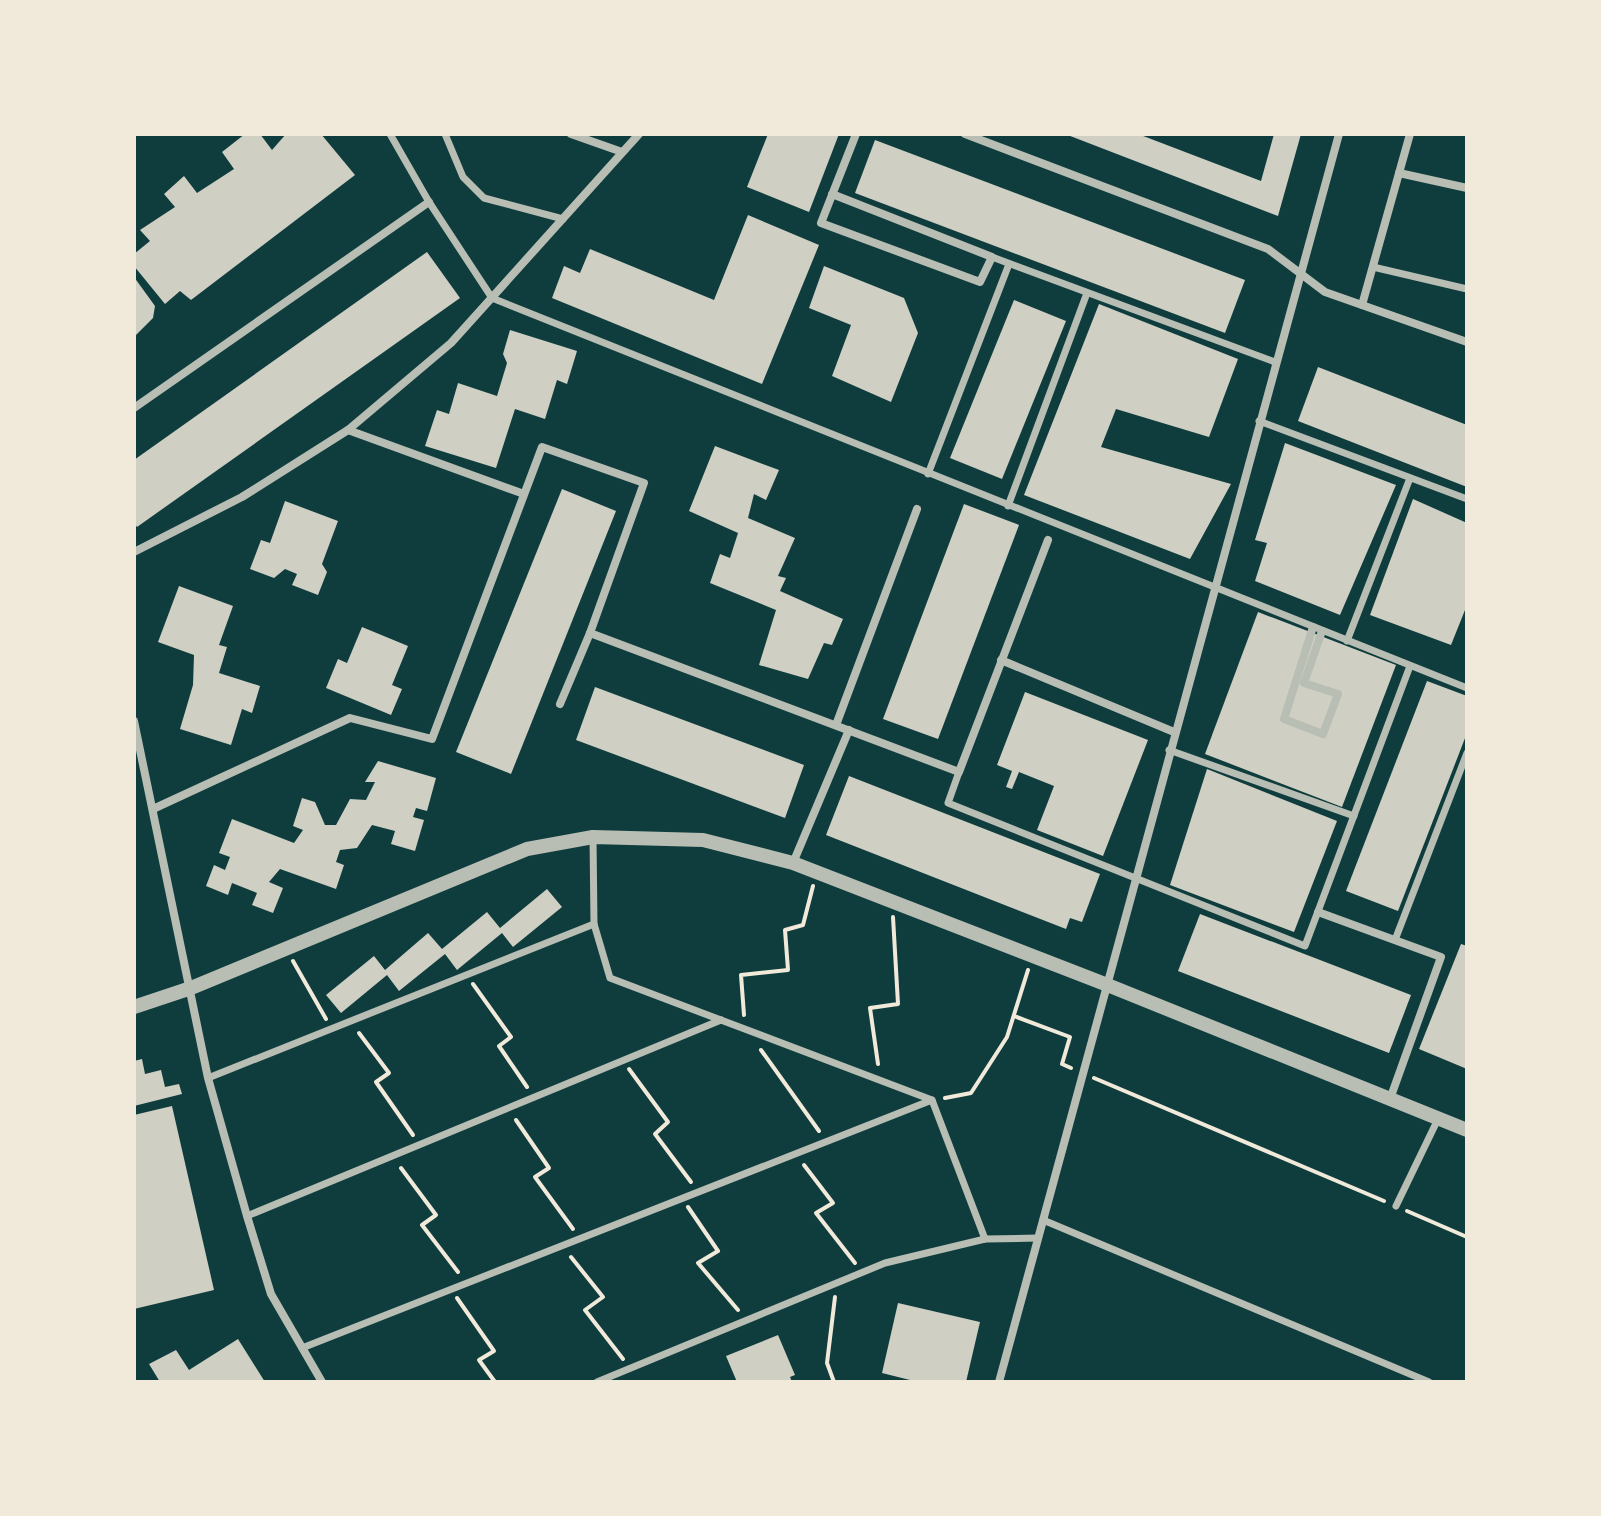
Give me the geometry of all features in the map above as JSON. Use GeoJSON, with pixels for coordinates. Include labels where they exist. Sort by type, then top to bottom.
{"type":"FeatureCollection","features":[{"type":"Feature","properties":{"kind":"street"},"geometry":{"type":"LineString","coordinates":[[390,134],[429,202],[492,298],[1467,688]]}},
{"type":"Feature","properties":{"kind":"street"},"geometry":{"type":"LineString","coordinates":[[445,134],[463,177],[484,198],[563,219]]}},
{"type":"Feature","properties":{"kind":"street"},"geometry":{"type":"LineString","coordinates":[[571,134],[622,152]]}},
{"type":"Feature","properties":{"kind":"street"},"geometry":{"type":"LineString","coordinates":[[134,552],[242,497],[348,430],[451,343],[639,134]]}},
{"type":"Feature","properties":{"kind":"street"},"geometry":{"type":"LineString","coordinates":[[856,134],[821,223],[980,282],[992,257]]}},
{"type":"Feature","properties":{"kind":"street"},"geometry":{"type":"LineString","coordinates":[[965,134],[1268,249],[1325,292],[1467,342]]}},
{"type":"Feature","properties":{"kind":"street"},"geometry":{"type":"LineString","coordinates":[[999,1382],[1339,134]]}},
{"type":"Feature","properties":{"kind":"street"},"geometry":{"type":"LineString","coordinates":[[1362,305],[1410,134]]}},
{"type":"Feature","properties":{"kind":"street"},"geometry":{"type":"LineString","coordinates":[[1399,173],[1467,188]]}},
{"type":"Feature","properties":{"kind":"street"},"geometry":{"type":"LineString","coordinates":[[832,194],[1009,264],[1275,362]]}},
{"type":"Feature","properties":{"kind":"street"},"geometry":{"type":"LineString","coordinates":[[134,408],[429,202]]}},
{"type":"Feature","properties":{"kind":"street"},"geometry":{"type":"LineString","coordinates":[[928,474],[1009,264]]}},
{"type":"Feature","properties":{"kind":"street"},"geometry":{"type":"LineString","coordinates":[[1373,267],[1467,289]]}},
{"type":"Feature","properties":{"kind":"street"},"geometry":{"type":"LineString","coordinates":[[1008,506],[1087,293]]}},
{"type":"Feature","properties":{"kind":"street"},"geometry":{"type":"LineString","coordinates":[[1259,421],[1467,499]]}},
{"type":"Feature","properties":{"kind":"street"},"geometry":{"type":"LineString","coordinates":[[348,430],[524,494]]}},
{"type":"Feature","properties":{"kind":"street"},"geometry":{"type":"LineString","coordinates":[[153,809],[350,718],[432,739],[542,447],[644,483],[590,633],[560,704]]}},
{"type":"Feature","properties":{"kind":"street"},"geometry":{"type":"LineString","coordinates":[[1347,641],[1410,478]]}},
{"type":"Feature","properties":{"kind":"street"},"geometry":{"type":"LineString","coordinates":[[836,725],[917,509]]}},
{"type":"Feature","properties":{"kind":"street"},"geometry":{"type":"LineString","coordinates":[[1048,540],[948,803],[1305,946],[1410,666]]}},
{"type":"Feature","properties":{"kind":"street"},"geometry":{"type":"LineString","coordinates":[[1317,629],[1304,683],[1338,694],[1323,734],[1284,719],[1317,629]]}},
{"type":"Feature","properties":{"kind":"street"},"geometry":{"type":"LineString","coordinates":[[590,633],[959,772]]}},
{"type":"Feature","properties":{"kind":"street"},"geometry":{"type":"LineString","coordinates":[[1001,660],[1174,732]]}},
{"type":"Feature","properties":{"kind":"street"},"geometry":{"type":"LineString","coordinates":[[134,721],[208,1078],[247,1216],[271,1294],[322,1382]]}},
{"type":"Feature","properties":{"kind":"street"},"geometry":{"type":"LineString","coordinates":[[793,863],[849,730]]}},
{"type":"Feature","properties":{"kind":"street"},"geometry":{"type":"LineString","coordinates":[[1169,750],[1354,816]]}},
{"type":"Feature","properties":{"kind":"street"},"geometry":{"type":"LineString","coordinates":[[1395,940],[1467,753]]}},
{"type":"Feature","properties":{"kind":"street"},"geometry":{"type":"LineString","coordinates":[[593,837],[594,924],[610,978],[932,1100],[985,1239]]}},
{"type":"Feature","properties":{"kind":"street"},"geometry":{"type":"LineString","coordinates":[[134,1007],[191,988],[527,849],[593,837],[703,840],[793,863],[1105,984],[1467,1130]]}},
{"type":"Feature","properties":{"kind":"street"},"geometry":{"type":"LineString","coordinates":[[1318,912],[1441,957],[1390,1099]]}},
{"type":"Feature","properties":{"kind":"street"},"geometry":{"type":"LineString","coordinates":[[208,1078],[594,924]]}},
{"type":"Feature","properties":{"kind":"street"},"geometry":{"type":"LineString","coordinates":[[247,1216],[721,1020]]}},
{"type":"Feature","properties":{"kind":"street"},"geometry":{"type":"LineString","coordinates":[[302,1348],[932,1100]]}},
{"type":"Feature","properties":{"kind":"street"},"geometry":{"type":"LineString","coordinates":[[1396,1206],[1438,1119]]}},
{"type":"Feature","properties":{"kind":"street"},"geometry":{"type":"LineString","coordinates":[[1043,1220],[1429,1382]]}},
{"type":"Feature","properties":{"kind":"street"},"geometry":{"type":"LineString","coordinates":[[597,1382],[885,1263],[985,1239],[1038,1238]]}},
{"type":"Feature","properties":{"kind":"path"},"geometry":{"type":"LineString","coordinates":[[816,872],[803,925],[785,930],[788,970],[741,975],[746,1030],[827,1142]]}},
{"type":"Feature","properties":{"kind":"path"},"geometry":{"type":"LineString","coordinates":[[880,1081],[870,1008],[898,1004],[892,903]]}},
{"type":"Feature","properties":{"kind":"path"},"geometry":{"type":"LineString","coordinates":[[286,948],[332,1029]]}},
{"type":"Feature","properties":{"kind":"path"},"geometry":{"type":"LineString","coordinates":[[932,1100],[971,1093],[1007,1037],[1033,956]]}},
{"type":"Feature","properties":{"kind":"path"},"geometry":{"type":"LineString","coordinates":[[467,975],[511,1037],[499,1046],[534,1097]]}},
{"type":"Feature","properties":{"kind":"path"},"geometry":{"type":"LineString","coordinates":[[1014,1016],[1070,1037],[1062,1064],[1467,1237]]}},
{"type":"Feature","properties":{"kind":"path"},"geometry":{"type":"LineString","coordinates":[[350,1021],[389,1073],[376,1082],[420,1145]]}},
{"type":"Feature","properties":{"kind":"path"},"geometry":{"type":"LineString","coordinates":[[623,1061],[668,1122],[655,1134],[699,1192]]}},
{"type":"Feature","properties":{"kind":"path"},"geometry":{"type":"LineString","coordinates":[[508,1108],[549,1168],[535,1177],[580,1239]]}},
{"type":"Feature","properties":{"kind":"path"},"geometry":{"type":"LineString","coordinates":[[795,1154],[833,1203],[816,1213],[862,1272]]}},
{"type":"Feature","properties":{"kind":"path"},"geometry":{"type":"LineString","coordinates":[[392,1156],[436,1215],[422,1225],[467,1284]]}},
{"type":"Feature","properties":{"kind":"path"},"geometry":{"type":"LineString","coordinates":[[682,1199],[718,1251],[698,1263],[747,1320]]}},
{"type":"Feature","properties":{"kind":"path"},"geometry":{"type":"LineString","coordinates":[[562,1246],[603,1297],[585,1310],[630,1368]]}},
{"type":"Feature","properties":{"kind":"path"},"geometry":{"type":"LineString","coordinates":[[834,1382],[827,1363],[837,1282]]}},
{"type":"Feature","properties":{"kind":"path"},"geometry":{"type":"LineString","coordinates":[[451,1290],[494,1351],[479,1360],[495,1382]]}},
{"type":"Feature","properties":{"kind":"building"},"geometry":{"type":"Polygon","coordinates":[[[245,134],[260,134],[272,150],[286,134],[321,134],[355,175],[191,300],[180,291],[165,304],[134,266],[134,254],[150,241],[140,230],[175,207],[164,194],[184,176],[197,193],[234,169],[222,152],[245,134]]]}},
{"type":"Feature","properties":{"kind":"building"},"geometry":{"type":"Polygon","coordinates":[[[768,134],[839,134],[809,212],[747,187],[768,134]]]}},
{"type":"Feature","properties":{"kind":"building"},"geometry":{"type":"Polygon","coordinates":[[[1065,134],[1138,134],[1261,181],[1274,134],[1301,134],[1278,216],[1065,134]]]}},
{"type":"Feature","properties":{"kind":"building"},"geometry":{"type":"Polygon","coordinates":[[[875,140],[1245,280],[1225,333],[855,193],[875,140]]]}},
{"type":"Feature","properties":{"kind":"building"},"geometry":{"type":"Polygon","coordinates":[[[748,215],[819,245],[762,384],[552,298],[564,266],[580,273],[590,249],[714,300],[748,215]]]}},
{"type":"Feature","properties":{"kind":"building"},"geometry":{"type":"Polygon","coordinates":[[[427,252],[460,298],[137,527],[134,523],[134,460],[427,252]]]}},
{"type":"Feature","properties":{"kind":"building"},"geometry":{"type":"Polygon","coordinates":[[[824,266],[904,298],[918,333],[891,402],[832,376],[851,325],[809,308],[824,266]]]}},
{"type":"Feature","properties":{"kind":"building"},"geometry":{"type":"Polygon","coordinates":[[[134,277],[155,306],[153,318],[134,337],[134,277]]]}},
{"type":"Feature","properties":{"kind":"building"},"geometry":{"type":"Polygon","coordinates":[[[1014,300],[1066,321],[1002,479],[950,458],[1014,300]]]}},
{"type":"Feature","properties":{"kind":"building"},"geometry":{"type":"Polygon","coordinates":[[[1099,304],[1238,359],[1209,437],[1116,409],[1101,447],[1231,484],[1190,559],[1024,495],[1099,304]]]}},
{"type":"Feature","properties":{"kind":"building"},"geometry":{"type":"Polygon","coordinates":[[[510,330],[577,351],[567,384],[557,380],[545,419],[515,409],[496,468],[425,446],[437,410],[449,414],[458,383],[497,396],[507,363],[503,354],[510,330]]]}},
{"type":"Feature","properties":{"kind":"building"},"geometry":{"type":"Polygon","coordinates":[[[1318,367],[1467,425],[1467,487],[1298,421],[1318,367]]]}},
{"type":"Feature","properties":{"kind":"building"},"geometry":{"type":"Polygon","coordinates":[[[1285,443],[1396,485],[1340,615],[1255,581],[1267,543],[1255,540],[1285,443]]]}},
{"type":"Feature","properties":{"kind":"building"},"geometry":{"type":"Polygon","coordinates":[[[715,446],[779,470],[766,500],[754,494],[748,518],[795,538],[778,576],[786,578],[780,591],[843,619],[832,645],[824,643],[808,679],[759,665],[776,610],[710,583],[720,554],[730,558],[738,533],[689,511],[715,446]]]}},
{"type":"Feature","properties":{"kind":"building"},"geometry":{"type":"Polygon","coordinates":[[[562,489],[616,511],[511,774],[456,752],[562,489]]]}},
{"type":"Feature","properties":{"kind":"building"},"geometry":{"type":"Polygon","coordinates":[[[1413,499],[1467,523],[1467,605],[1451,645],[1370,615],[1413,499]]]}},
{"type":"Feature","properties":{"kind":"building"},"geometry":{"type":"Polygon","coordinates":[[[285,501],[338,521],[322,564],[327,572],[318,595],[292,585],[297,574],[285,569],[274,578],[250,569],[261,540],[270,543],[285,501]]]}},
{"type":"Feature","properties":{"kind":"building"},"geometry":{"type":"Polygon","coordinates":[[[964,504],[1019,525],[938,739],[883,719],[964,504]]]}},
{"type":"Feature","properties":{"kind":"building"},"geometry":{"type":"Polygon","coordinates":[[[179,586],[233,606],[219,645],[227,647],[219,673],[260,686],[252,713],[242,709],[231,745],[180,729],[193,685],[194,655],[158,642],[179,586]]]}},
{"type":"Feature","properties":{"kind":"building"},"geometry":{"type":"Polygon","coordinates":[[[1258,612],[1396,665],[1342,807],[1205,754],[1258,612]]]}},
{"type":"Feature","properties":{"kind":"building"},"geometry":{"type":"Polygon","coordinates":[[[362,627],[408,646],[392,685],[402,689],[391,715],[326,688],[338,659],[347,663],[362,627]]]}},
{"type":"Feature","properties":{"kind":"building"},"geometry":{"type":"Polygon","coordinates":[[[1427,681],[1467,696],[1467,733],[1398,911],[1346,891],[1427,681]]]}},
{"type":"Feature","properties":{"kind":"building"},"geometry":{"type":"Polygon","coordinates":[[[595,687],[804,765],[785,818],[576,740],[595,687]]]}},
{"type":"Feature","properties":{"kind":"building"},"geometry":{"type":"Polygon","coordinates":[[[1025,692],[1148,740],[1103,856],[1037,830],[1054,786],[1019,772],[1012,789],[1006,787],[1012,771],[997,765],[1025,692]]]}},
{"type":"Feature","properties":{"kind":"building"},"geometry":{"type":"Polygon","coordinates":[[[378,761],[436,778],[427,811],[416,808],[413,817],[424,820],[415,851],[391,844],[395,831],[372,825],[357,848],[340,850],[336,862],[344,865],[336,889],[280,869],[269,882],[283,888],[273,913],[252,905],[257,893],[232,883],[228,895],[206,886],[214,865],[225,870],[230,857],[219,853],[232,819],[294,843],[303,830],[293,826],[302,798],[315,802],[325,825],[336,825],[350,799],[366,800],[375,782],[365,782],[378,761]]]}},
{"type":"Feature","properties":{"kind":"building"},"geometry":{"type":"Polygon","coordinates":[[[1207,769],[1337,821],[1294,932],[1170,885],[1207,769]]]}},
{"type":"Feature","properties":{"kind":"building"},"geometry":{"type":"Polygon","coordinates":[[[849,776],[1100,874],[1082,922],[1070,918],[1066,929],[826,835],[849,776]]]}},
{"type":"Feature","properties":{"kind":"building"},"geometry":{"type":"Polygon","coordinates":[[[547,889],[562,907],[513,947],[502,933],[457,970],[445,954],[399,991],[387,975],[341,1013],[326,995],[374,956],[385,970],[428,933],[442,949],[487,912],[500,928],[547,889]]]}},
{"type":"Feature","properties":{"kind":"building"},"geometry":{"type":"Polygon","coordinates":[[[1200,914],[1411,995],[1389,1053],[1178,971],[1200,914]]]}},
{"type":"Feature","properties":{"kind":"building"},"geometry":{"type":"Polygon","coordinates":[[[1461,944],[1467,946],[1467,1069],[1419,1049],[1461,944]]]}},
{"type":"Feature","properties":{"kind":"building"},"geometry":{"type":"Polygon","coordinates":[[[142,1059],[145,1074],[161,1070],[165,1087],[179,1084],[182,1094],[134,1106],[134,1061],[142,1059]]]}},
{"type":"Feature","properties":{"kind":"building"},"geometry":{"type":"Polygon","coordinates":[[[172,1106],[214,1290],[134,1309],[134,1115],[172,1106]]]}},
{"type":"Feature","properties":{"kind":"building"},"geometry":{"type":"Polygon","coordinates":[[[898,1303],[980,1322],[966,1382],[918,1382],[882,1373],[898,1303]]]}},
{"type":"Feature","properties":{"kind":"building"},"geometry":{"type":"Polygon","coordinates":[[[778,1335],[795,1375],[790,1377],[792,1382],[737,1382],[726,1356],[778,1335]]]}},
{"type":"Feature","properties":{"kind":"building"},"geometry":{"type":"Polygon","coordinates":[[[238,1339],[265,1382],[160,1382],[149,1364],[176,1350],[189,1370],[238,1339]]]}}]}
